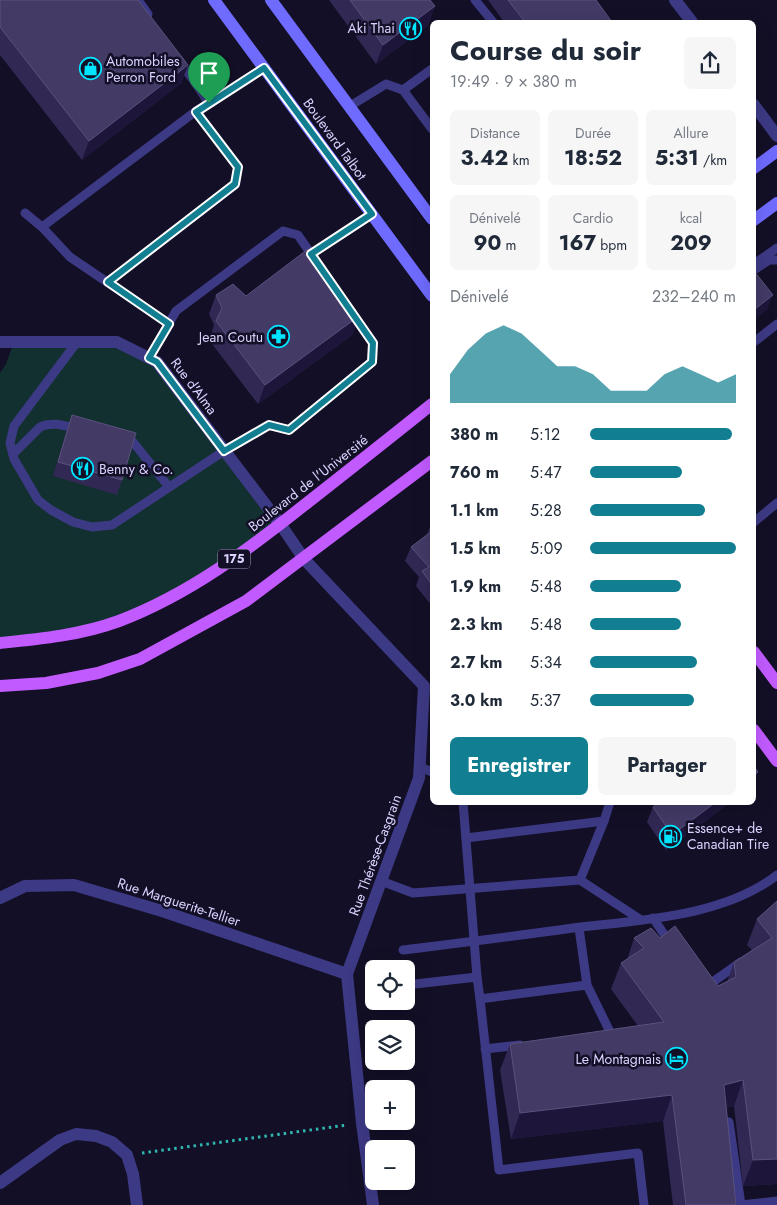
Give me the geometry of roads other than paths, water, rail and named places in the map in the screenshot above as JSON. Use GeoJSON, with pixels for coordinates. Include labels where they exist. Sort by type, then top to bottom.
{"type":"FeatureCollection","features":[{"type":"Feature","properties":{"kind":"main road","name":"Boulevard Talbot"},"geometry":{"type":"LineString","coordinates":[[214,0],[430,293]]}},
{"type":"Feature","properties":{"kind":"main road"},"geometry":{"type":"LineString","coordinates":[[271,0],[430,212]]}},
{"type":"Feature","properties":{"kind":"main road"},"geometry":{"type":"LineString","coordinates":[[756,167],[777,151]]}},
{"type":"Feature","properties":{"kind":"main road"},"geometry":{"type":"LineString","coordinates":[[756,219],[777,203]]}},
{"type":"Feature","properties":{"kind":"main road","name":"Boulevard de l'Université"},"geometry":{"type":"LineString","coordinates":[[0,642],[33,640],[74,634],[118,621],[177,595],[231,561],[281,524],[430,406]]}},
{"type":"Feature","properties":{"kind":"main road"},"geometry":{"type":"LineString","coordinates":[[0,686],[46,683],[98,673],[140,658],[246,601],[430,463]]}},
{"type":"Feature","properties":{"kind":"main road"},"geometry":{"type":"LineString","coordinates":[[756,655],[777,684]]}},
{"type":"Feature","properties":{"kind":"main road"},"geometry":{"type":"LineString","coordinates":[[756,733],[777,761]]}},
{"type":"Feature","properties":{"kind":"street"},"geometry":{"type":"LineString","coordinates":[[675,0],[690,20]]}},
{"type":"Feature","properties":{"kind":"street"},"geometry":{"type":"LineString","coordinates":[[756,108],[777,136]]}},
{"type":"Feature","properties":{"kind":"street","name":"Rue d'Alma"},"geometry":{"type":"LineString","coordinates":[[0,342],[117,342],[157,362],[281,524],[304,559]]}},
{"type":"Feature","properties":{"kind":"street"},"geometry":{"type":"LineString","coordinates":[[304,559],[424,686]]}},
{"type":"Feature","properties":{"kind":"street","name":"Rue Thérèse-Casgrain"},"geometry":{"type":"LineString","coordinates":[[373,1205],[362,1123],[347,974],[419,778],[424,686]]}},
{"type":"Feature","properties":{"kind":"street","name":"Rue Marguerite-Tellier"},"geometry":{"type":"LineString","coordinates":[[0,898],[25,886],[74,885],[162,911],[347,974]]}},
{"type":"Feature","properties":{"kind":"street"},"geometry":{"type":"LineString","coordinates":[[0,1183],[60,1140],[76,1134],[96,1136],[112,1142],[127,1155],[133,1174],[137,1205]]}},
{"type":"Feature","properties":{"kind":"lane"},"geometry":{"type":"LineString","coordinates":[[138,0],[154,24]]}},
{"type":"Feature","properties":{"kind":"lane"},"geometry":{"type":"LineString","coordinates":[[475,0],[491,20]]}},
{"type":"Feature","properties":{"kind":"lane"},"geometry":{"type":"LineString","coordinates":[[176,55],[209,103]]}},
{"type":"Feature","properties":{"kind":"lane"},"geometry":{"type":"LineString","coordinates":[[42,228],[196,112],[264,68]]}},
{"type":"Feature","properties":{"kind":"lane"},"geometry":{"type":"LineString","coordinates":[[403,90],[430,70]]}},
{"type":"Feature","properties":{"kind":"lane"},"geometry":{"type":"LineString","coordinates":[[350,106],[386,84],[403,90],[430,126]]}},
{"type":"Feature","properties":{"kind":"lane"},"geometry":{"type":"LineString","coordinates":[[108,282],[235,184],[238,167],[196,112]]}},
{"type":"Feature","properties":{"kind":"lane"},"geometry":{"type":"LineString","coordinates":[[25,213],[70,257],[169,324]]}},
{"type":"Feature","properties":{"kind":"lane"},"geometry":{"type":"LineString","coordinates":[[311,254],[372,214]]}},
{"type":"Feature","properties":{"kind":"lane"},"geometry":{"type":"LineString","coordinates":[[149,358],[176,311],[283,231],[298,235],[322,270]]}},
{"type":"Feature","properties":{"kind":"lane"},"geometry":{"type":"LineString","coordinates":[[756,263],[777,248]]}},
{"type":"Feature","properties":{"kind":"lane"},"geometry":{"type":"LineString","coordinates":[[756,269],[769,260],[777,260]]}},
{"type":"Feature","properties":{"kind":"lane"},"geometry":{"type":"LineString","coordinates":[[77,342],[14,426],[10,442],[13,454],[25,479],[38,500],[51,510],[73,522],[92,527],[112,526],[224,451],[269,425],[289,430],[372,362],[373,343],[345,302]]}},
{"type":"Feature","properties":{"kind":"lane"},"geometry":{"type":"LineString","coordinates":[[756,334],[777,319]]}},
{"type":"Feature","properties":{"kind":"lane"},"geometry":{"type":"LineString","coordinates":[[756,340],[777,324]]}},
{"type":"Feature","properties":{"kind":"lane"},"geometry":{"type":"LineString","coordinates":[[13,454],[45,424],[56,424],[89,432]]}},
{"type":"Feature","properties":{"kind":"lane"},"geometry":{"type":"LineString","coordinates":[[115,438],[134,442],[169,488]]}},
{"type":"Feature","properties":{"kind":"lane"},"geometry":{"type":"LineString","coordinates":[[756,520],[777,503]]}},
{"type":"Feature","properties":{"kind":"lane"},"geometry":{"type":"LineString","coordinates":[[424,686],[430,694]]}},
{"type":"Feature","properties":{"kind":"lane"},"geometry":{"type":"LineString","coordinates":[[420,767],[430,771]]}},
{"type":"Feature","properties":{"kind":"lane"},"geometry":{"type":"LineString","coordinates":[[463,805],[477,977],[498,1170],[638,1152],[644,1205]]}},
{"type":"Feature","properties":{"kind":"lane"},"geometry":{"type":"LineString","coordinates":[[580,880],[609,805]]}},
{"type":"Feature","properties":{"kind":"lane"},"geometry":{"type":"LineString","coordinates":[[466,838],[604,821]]}},
{"type":"Feature","properties":{"kind":"lane"},"geometry":{"type":"LineString","coordinates":[[403,950],[669,916],[734,900],[763,886],[776,876]]}},
{"type":"Feature","properties":{"kind":"lane"},"geometry":{"type":"LineString","coordinates":[[381,881],[413,893],[580,880],[641,920]]}},
{"type":"Feature","properties":{"kind":"lane"},"geometry":{"type":"LineString","coordinates":[[653,918],[675,950]]}},
{"type":"Feature","properties":{"kind":"lane"},"geometry":{"type":"LineString","coordinates":[[579,928],[587,986],[611,1034],[592,1036]]}},
{"type":"Feature","properties":{"kind":"lane"},"geometry":{"type":"LineString","coordinates":[[696,982],[702,990],[747,958]]}},
{"type":"Feature","properties":{"kind":"lane"},"geometry":{"type":"LineString","coordinates":[[415,985],[477,977]]}},
{"type":"Feature","properties":{"kind":"lane"},"geometry":{"type":"LineString","coordinates":[[480,999],[587,986]]}},
{"type":"Feature","properties":{"kind":"lane"},"geometry":{"type":"LineString","coordinates":[[485,1049],[534,1043]]}},
{"type":"Feature","properties":{"kind":"lane"},"geometry":{"type":"LineString","coordinates":[[728,1122],[741,1205],[777,1201]]}},
{"type":"Feature","properties":{"kind":"place","name":"Aki Thai"},"geometry":{"type":"Point","coordinates":[411,28]}},
{"type":"Feature","properties":{"kind":"place","name":"Automobiles Perron Ford"},"geometry":{"type":"Point","coordinates":[90,69]}},
{"type":"Feature","properties":{"kind":"place","name":"Jean Coutu"},"geometry":{"type":"Point","coordinates":[279,337]}},
{"type":"Feature","properties":{"kind":"place","name":"Benny & Co."},"geometry":{"type":"Point","coordinates":[83,469]}},
{"type":"Feature","properties":{"kind":"place","name":"Essence+ de Canadian Tire"},"geometry":{"type":"Point","coordinates":[671,836]}},
{"type":"Feature","properties":{"kind":"place","name":"Le Montagnais"},"geometry":{"type":"Point","coordinates":[677,1059]}}]}
